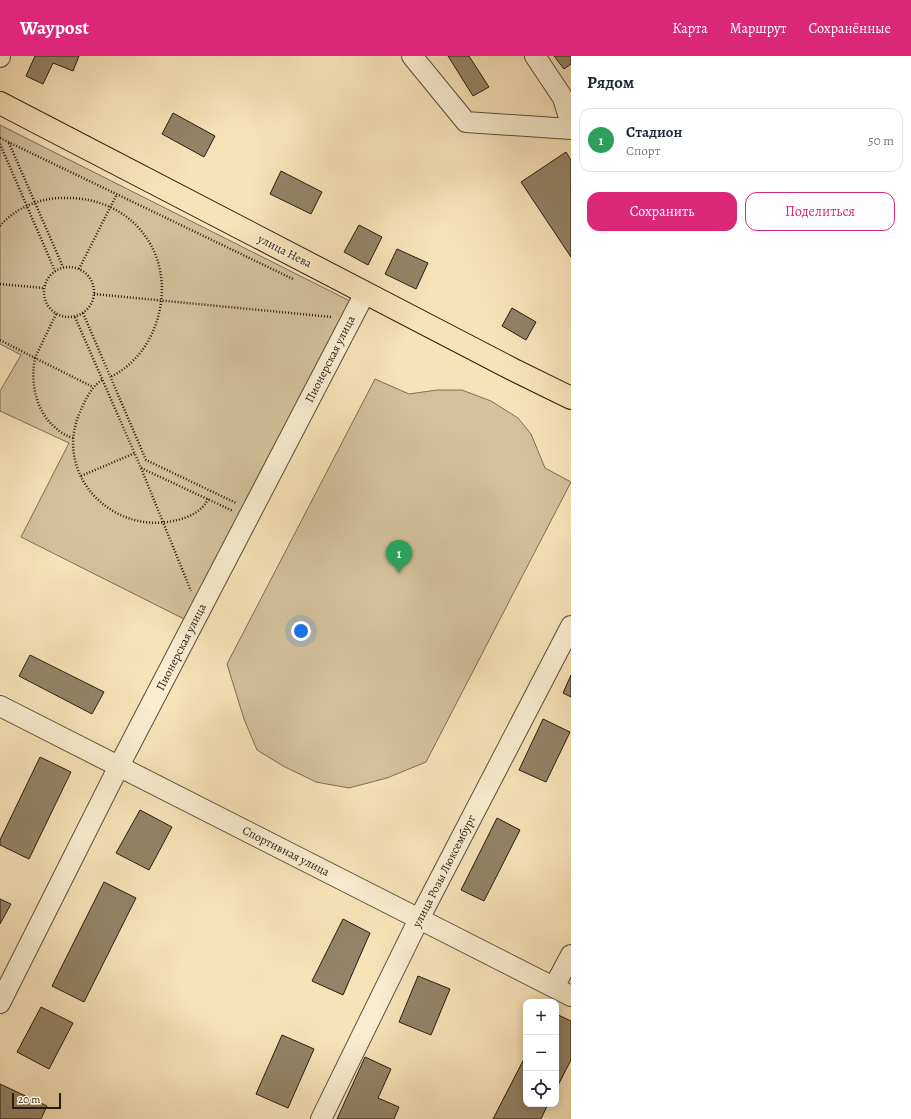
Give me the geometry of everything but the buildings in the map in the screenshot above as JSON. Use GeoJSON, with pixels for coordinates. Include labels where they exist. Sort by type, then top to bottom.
{"type":"FeatureCollection","features":[{"type":"Feature","properties":{"kind":"main road","name":"улица Нева"},"geometry":{"type":"LineString","coordinates":[[0,103],[512,369],[571,398]]}},
{"type":"Feature","properties":{"kind":"street"},"geometry":{"type":"LineString","coordinates":[[412,56],[466,122],[571,129]]}},
{"type":"Feature","properties":{"kind":"street"},"geometry":{"type":"LineString","coordinates":[[535,56],[563,98],[571,124]]}},
{"type":"Feature","properties":{"kind":"street","name":"Пионерская улица"},"geometry":{"type":"LineString","coordinates":[[0,1003],[119,766],[365,293]]}},
{"type":"Feature","properties":{"kind":"street","name":"улица Розы Люксембург"},"geometry":{"type":"LineString","coordinates":[[321,1119],[419,919],[571,626]]}},
{"type":"Feature","properties":{"kind":"street","name":"Спортивная улица"},"geometry":{"type":"LineString","coordinates":[[0,706],[562,991]]}},
{"type":"Feature","properties":{"kind":"street"},"geometry":{"type":"LineString","coordinates":[[562,991],[571,955]]}},
{"type":"Feature","properties":{"kind":"path"},"geometry":{"type":"LineString","coordinates":[[0,138],[300,282]]}},
{"type":"Feature","properties":{"kind":"path"},"geometry":{"type":"LineString","coordinates":[[8,142],[63,267]]}},
{"type":"Feature","properties":{"kind":"path"},"geometry":{"type":"LineString","coordinates":[[0,147],[55,271]]}},
{"type":"Feature","properties":{"kind":"path"},"geometry":{"type":"LineString","coordinates":[[79,269],[117,194]]}},
{"type":"Feature","properties":{"kind":"path"},"geometry":{"type":"LineString","coordinates":[[0,226],[4,221],[27,206],[50,199],[75,197],[89,199],[110,207],[138,226],[148,238],[155,253],[162,280],[161,300],[157,321],[146,346],[118,374],[110,377]]}},
{"type":"Feature","properties":{"kind":"path"},"geometry":{"type":"LineString","coordinates":[[63,267],[75,267],[89,275],[93,282],[94,294],[90,306],[83,313],[75,317],[69,318],[56,314],[47,305],[44,297],[43,288],[46,280],[51,273],[63,267]]}},
{"type":"Feature","properties":{"kind":"path"},"geometry":{"type":"LineString","coordinates":[[0,284],[43,288]]}},
{"type":"Feature","properties":{"kind":"path"},"geometry":{"type":"LineString","coordinates":[[94,294],[337,317]]}},
{"type":"Feature","properties":{"kind":"path"},"geometry":{"type":"LineString","coordinates":[[83,313],[146,460],[249,514]]}},
{"type":"Feature","properties":{"kind":"path"},"geometry":{"type":"LineString","coordinates":[[56,314],[35,358],[34,386],[42,410],[52,425],[57,430],[73,438]]}},
{"type":"Feature","properties":{"kind":"path"},"geometry":{"type":"LineString","coordinates":[[75,317],[141,468],[194,598]]}},
{"type":"Feature","properties":{"kind":"path"},"geometry":{"type":"LineString","coordinates":[[0,340],[93,387]]}},
{"type":"Feature","properties":{"kind":"path"},"geometry":{"type":"LineString","coordinates":[[102,380],[96,383],[93,387],[80,413],[73,438],[76,462],[81,476],[89,490],[99,502],[117,514],[140,521],[163,523],[179,520],[195,513],[201,509],[208,499]]}},
{"type":"Feature","properties":{"kind":"path"},"geometry":{"type":"LineString","coordinates":[[81,476],[134,453]]}},
{"type":"Feature","properties":{"kind":"path"},"geometry":{"type":"LineString","coordinates":[[141,468],[208,499],[249,514]]}},
{"type":"Feature","properties":{"kind":"shaded area"},"geometry":{"type":"Polygon","coordinates":[[[0,125],[352,302],[186,620],[21,537],[69,443],[0,411],[0,391],[21,355],[0,344],[0,125]]]}},
{"type":"Feature","properties":{"kind":"shaded area"},"geometry":{"type":"Polygon","coordinates":[[[375,379],[409,394],[437,390],[462,390],[491,401],[518,418],[531,434],[545,468],[571,482],[426,762],[387,778],[349,788],[316,782],[283,766],[257,750],[244,719],[227,664],[375,379]]]}},
{"type":"Feature","properties":{"kind":"place","name":"Стадион"},"geometry":{"type":"Point","coordinates":[399,573]}}]}
